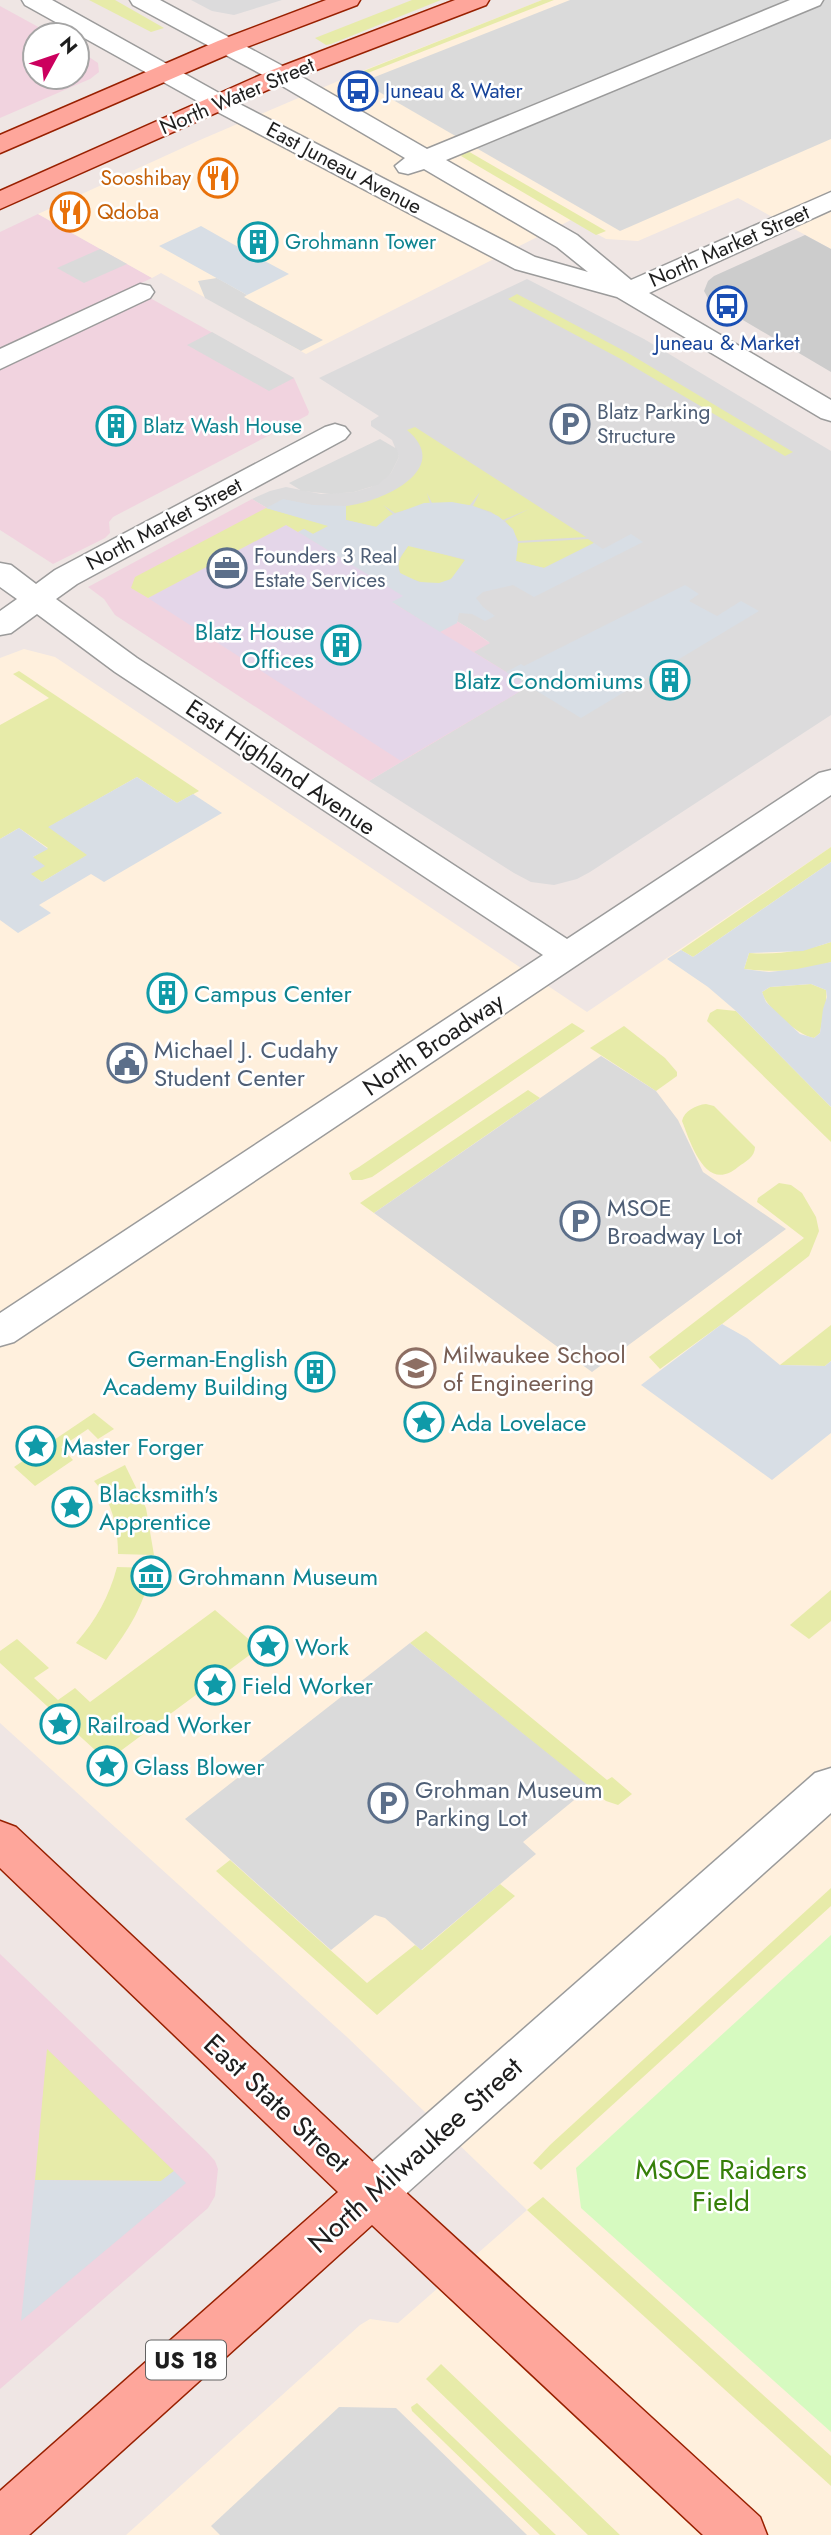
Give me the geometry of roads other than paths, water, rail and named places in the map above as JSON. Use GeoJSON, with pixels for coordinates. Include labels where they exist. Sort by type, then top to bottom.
{"type":"FeatureCollection","features":[{"type":"Feature","properties":{"kind":"main road","name":"North Water Street"},"geometry":{"type":"LineString","coordinates":[[0,145],[227,46],[348,0]]}},
{"type":"Feature","properties":{"kind":"main road","name":"North Water Street"},"geometry":{"type":"LineString","coordinates":[[0,201],[281,75],[477,0]]}},
{"type":"Feature","properties":{"kind":"main road","name":"East State Street"},"geometry":{"type":"LineString","coordinates":[[0,1840],[372,2193],[741,2535]]}},
{"type":"Feature","properties":{"kind":"main road","name":"North Milwaukee Street"},"geometry":{"type":"LineString","coordinates":[[0,2526],[372,2193]]}},
{"type":"Feature","properties":{"kind":"street","name":"East Juneau Avenue"},"geometry":{"type":"LineString","coordinates":[[34,0],[219,103],[525,263],[628,292]]}},
{"type":"Feature","properties":{"kind":"street","name":"East Juneau Avenue"},"geometry":{"type":"LineString","coordinates":[[142,0],[281,75],[567,241],[628,292],[831,412]]}},
{"type":"Feature","properties":{"kind":"street"},"geometry":{"type":"LineString","coordinates":[[371,182],[811,0]]}},
{"type":"Feature","properties":{"kind":"street","name":"North Market Street"},"geometry":{"type":"LineString","coordinates":[[628,292],[831,200]]}},
{"type":"Feature","properties":{"kind":"street"},"geometry":{"type":"LineString","coordinates":[[0,360],[140,292]]}},
{"type":"Feature","properties":{"kind":"street","name":"North Market Street"},"geometry":{"type":"LineString","coordinates":[[0,626],[66,577],[335,433]]}},
{"type":"Feature","properties":{"kind":"street","name":"East Highland Avenue"},"geometry":{"type":"LineString","coordinates":[[0,572],[126,664],[567,955]]}},
{"type":"Feature","properties":{"kind":"street","name":"North Broadway"},"geometry":{"type":"LineString","coordinates":[[0,1332],[831,780]]}},
{"type":"Feature","properties":{"kind":"street","name":"North Milwaukee Street"},"geometry":{"type":"LineString","coordinates":[[372,2193],[831,1786]]}},
{"type":"Feature","properties":{"kind":"place","name":"Juneau & Water"},"geometry":{"type":"Point","coordinates":[358,91]}},
{"type":"Feature","properties":{"kind":"place","name":"Sooshibay"},"geometry":{"type":"Point","coordinates":[218,178]}},
{"type":"Feature","properties":{"kind":"place","name":"Qdoba"},"geometry":{"type":"Point","coordinates":[70,212]}},
{"type":"Feature","properties":{"kind":"place","name":"Grohmann Tower"},"geometry":{"type":"Point","coordinates":[258,242]}},
{"type":"Feature","properties":{"kind":"place","name":"Juneau & Market"},"geometry":{"type":"Point","coordinates":[727,306]}},
{"type":"Feature","properties":{"kind":"place","name":"Blatz Parking Structure"},"geometry":{"type":"Point","coordinates":[570,424]}},
{"type":"Feature","properties":{"kind":"place","name":"Blatz Wash House"},"geometry":{"type":"Point","coordinates":[116,426]}},
{"type":"Feature","properties":{"kind":"place","name":"Founders 3 Real Estate Services"},"geometry":{"type":"Point","coordinates":[227,568]}},
{"type":"Feature","properties":{"kind":"place","name":"Blatz House Offices"},"geometry":{"type":"Point","coordinates":[341,645]}},
{"type":"Feature","properties":{"kind":"place","name":"Blatz Condomiums"},"geometry":{"type":"Point","coordinates":[670,680]}},
{"type":"Feature","properties":{"kind":"place","name":"Campus Center"},"geometry":{"type":"Point","coordinates":[167,993]}},
{"type":"Feature","properties":{"kind":"place","name":"Michael J. Cudahy Student Center"},"geometry":{"type":"Point","coordinates":[127,1063]}},
{"type":"Feature","properties":{"kind":"place","name":"MSOE Broadway Lot"},"geometry":{"type":"Point","coordinates":[580,1221]}},
{"type":"Feature","properties":{"kind":"place","name":"Milwaukee School of Engineering"},"geometry":{"type":"Point","coordinates":[416,1368]}},
{"type":"Feature","properties":{"kind":"place","name":"German-English Academy Building"},"geometry":{"type":"Point","coordinates":[315,1372]}},
{"type":"Feature","properties":{"kind":"place","name":"Ada Lovelace"},"geometry":{"type":"Point","coordinates":[424,1422]}},
{"type":"Feature","properties":{"kind":"place","name":"Master Forger"},"geometry":{"type":"Point","coordinates":[36,1446]}},
{"type":"Feature","properties":{"kind":"place","name":"Blacksmith's Apprentice"},"geometry":{"type":"Point","coordinates":[72,1507]}},
{"type":"Feature","properties":{"kind":"place","name":"Grohmann Museum"},"geometry":{"type":"Point","coordinates":[151,1576]}},
{"type":"Feature","properties":{"kind":"place","name":"Work"},"geometry":{"type":"Point","coordinates":[268,1646]}},
{"type":"Feature","properties":{"kind":"place","name":"Field Worker"},"geometry":{"type":"Point","coordinates":[215,1685]}},
{"type":"Feature","properties":{"kind":"place","name":"Railroad Worker"},"geometry":{"type":"Point","coordinates":[60,1724]}},
{"type":"Feature","properties":{"kind":"place","name":"Glass Blower"},"geometry":{"type":"Point","coordinates":[107,1766]}},
{"type":"Feature","properties":{"kind":"place","name":"Grohman Museum Parking Lot"},"geometry":{"type":"Point","coordinates":[388,1803]}},
{"type":"Feature","properties":{"kind":"park label","name":"MSOE Raiders Field"},"geometry":{"type":"Point","coordinates":[721,2185]}}]}
